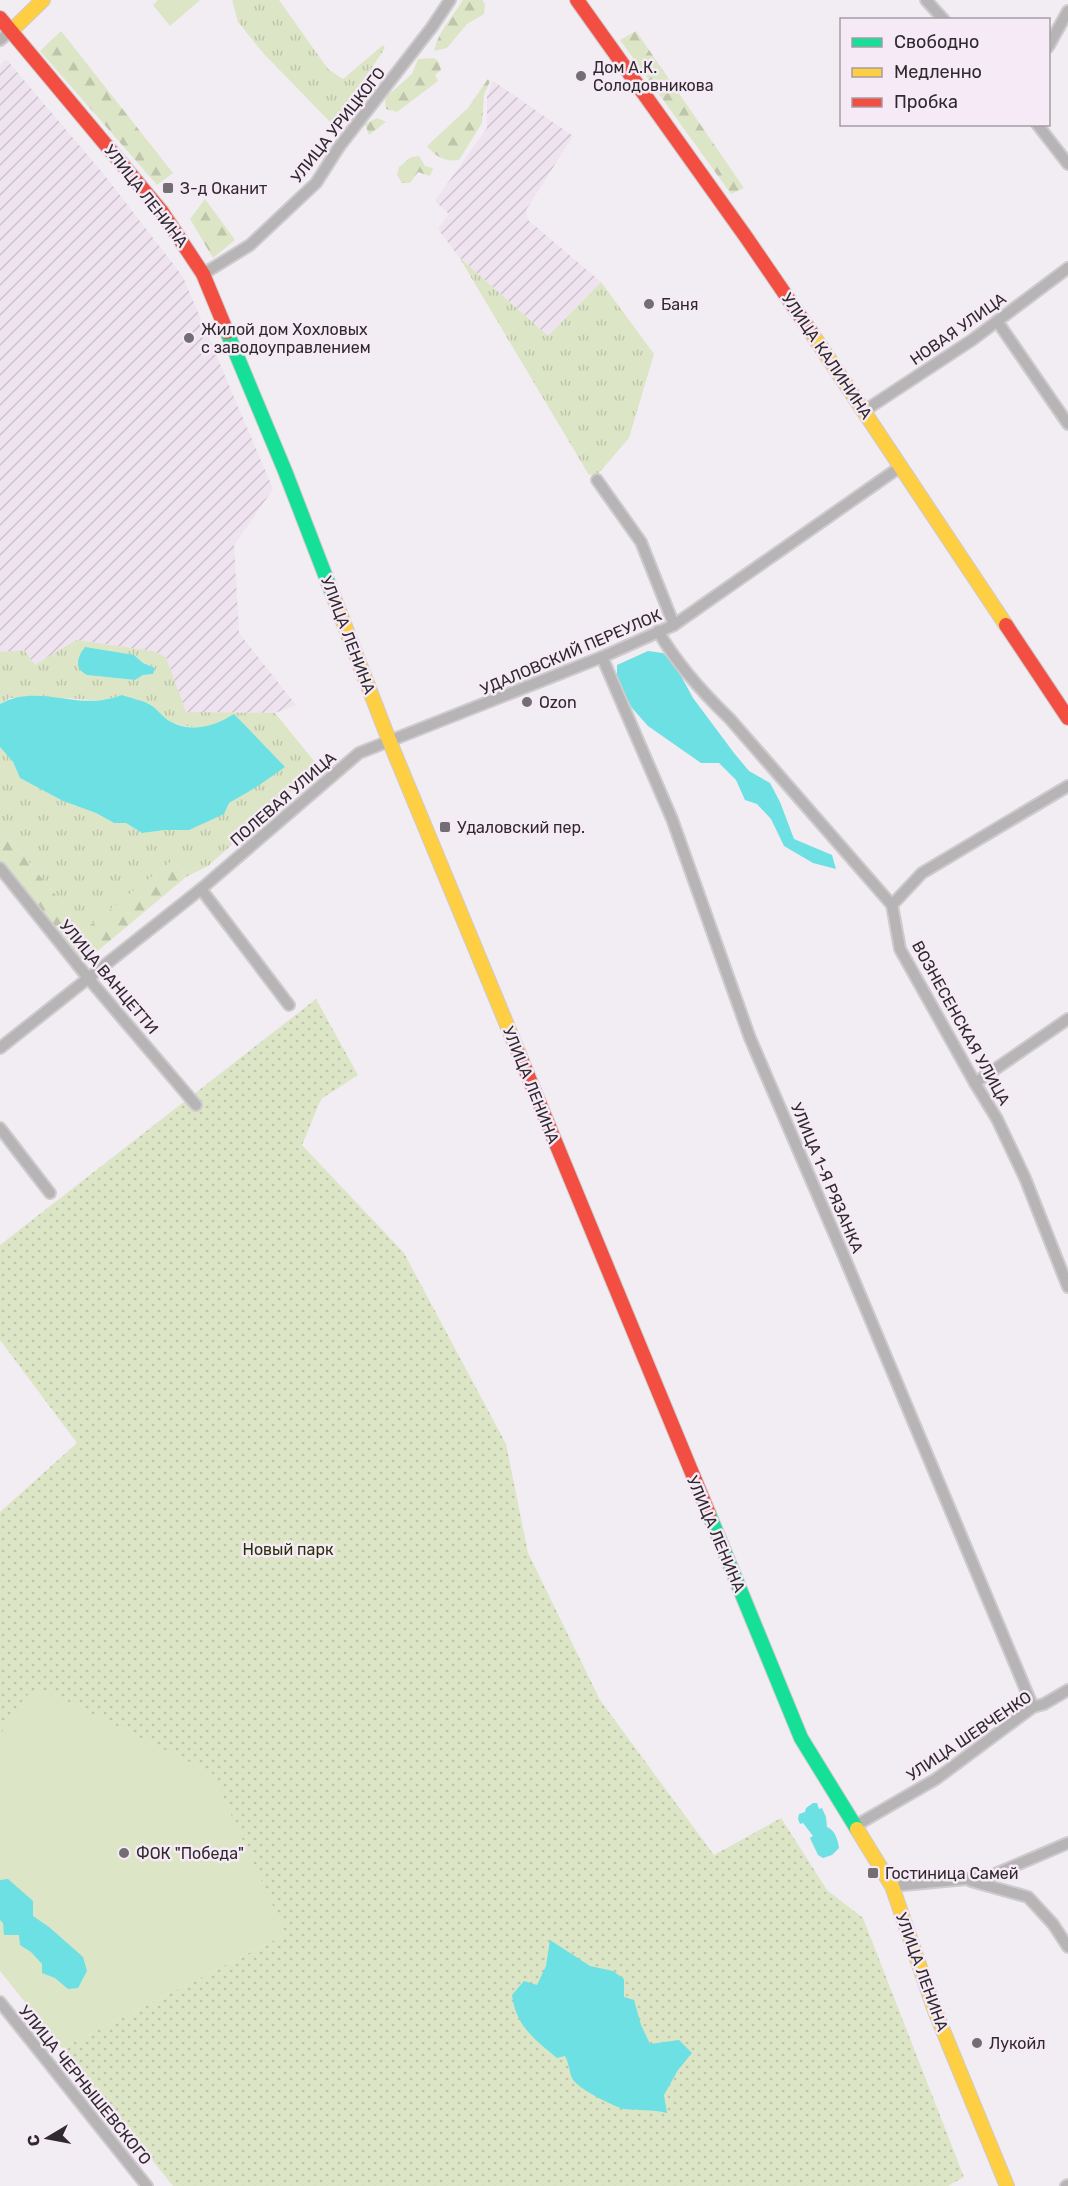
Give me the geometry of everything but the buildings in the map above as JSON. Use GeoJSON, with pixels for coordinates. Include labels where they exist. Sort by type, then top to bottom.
{"type":"FeatureCollection","features":[{"type":"Feature","properties":{"kind":"street"},"geometry":{"type":"LineString","coordinates":[[5,35],[43,0]]}},
{"type":"Feature","properties":{"kind":"street","name":"УЛИЦА УРИЦКОГО"},"geometry":{"type":"LineString","coordinates":[[203,274],[250,245],[316,183],[339,147],[411,56],[450,0]]}},
{"type":"Feature","properties":{"kind":"street","name":"УЛИЦА КАЛИНИНА"},"geometry":{"type":"LineString","coordinates":[[577,0],[746,237],[1068,718]]}},
{"type":"Feature","properties":{"kind":"street"},"geometry":{"type":"LineString","coordinates":[[926,0],[942,18]]}},
{"type":"Feature","properties":{"kind":"street"},"geometry":{"type":"LineString","coordinates":[[1050,43],[1068,11]]}},
{"type":"Feature","properties":{"kind":"street","name":"УЛИЦА ЛЕНИНА"},"geometry":{"type":"LineString","coordinates":[[0,18],[5,35],[162,212],[203,274],[285,471],[389,740],[801,1738],[892,1887],[935,2011],[1007,2186]]}},
{"type":"Feature","properties":{"kind":"street"},"geometry":{"type":"LineString","coordinates":[[1039,126],[1068,164]]}},
{"type":"Feature","properties":{"kind":"street","name":"НОВАЯ УЛИЦА"},"geometry":{"type":"LineString","coordinates":[[864,411],[972,340],[1068,268]]}},
{"type":"Feature","properties":{"kind":"street"},"geometry":{"type":"LineString","coordinates":[[997,321],[1068,424]]}},
{"type":"Feature","properties":{"kind":"street","name":"УДАЛОВСКИЙ ПЕРЕУЛОК"},"geometry":{"type":"LineString","coordinates":[[389,740],[418,731],[602,657],[674,625],[900,467]]}},
{"type":"Feature","properties":{"kind":"street"},"geometry":{"type":"LineString","coordinates":[[597,480],[641,542],[674,625]]}},
{"type":"Feature","properties":{"kind":"street"},"geometry":{"type":"LineString","coordinates":[[658,631],[669,650],[709,699],[730,719],[892,905],[922,873],[1068,786]]}},
{"type":"Feature","properties":{"kind":"street","name":"УЛИЦА 1-Я РЯЗАНКА"},"geometry":{"type":"LineString","coordinates":[[602,657],[672,819],[750,1038],[1033,1707]]}},
{"type":"Feature","properties":{"kind":"street","name":"ПОЛЕВАЯ УЛИЦА"},"geometry":{"type":"LineString","coordinates":[[0,1048],[201,889],[359,753],[389,740]]}},
{"type":"Feature","properties":{"kind":"street","name":"УЛИЦА ВАНЦЕТТИ"},"geometry":{"type":"LineString","coordinates":[[0,868],[196,1105]]}},
{"type":"Feature","properties":{"kind":"street"},"geometry":{"type":"LineString","coordinates":[[201,889],[289,1005]]}},
{"type":"Feature","properties":{"kind":"street","name":"ВОЗНЕСЕНСКАЯ УЛИЦА"},"geometry":{"type":"LineString","coordinates":[[892,905],[900,949],[997,1119],[1025,1178],[1068,1287]]}},
{"type":"Feature","properties":{"kind":"street"},"geometry":{"type":"LineString","coordinates":[[975,1083],[1068,1019]]}},
{"type":"Feature","properties":{"kind":"street"},"geometry":{"type":"LineString","coordinates":[[0,1128],[50,1193]]}},
{"type":"Feature","properties":{"kind":"street","name":"УЛИЦА ШЕВЧЕНКО"},"geometry":{"type":"LineString","coordinates":[[855,1826],[936,1779],[1033,1707],[1044,1704],[1068,1690]]}},
{"type":"Feature","properties":{"kind":"street"},"geometry":{"type":"LineString","coordinates":[[892,1887],[988,1877],[1068,1843]]}},
{"type":"Feature","properties":{"kind":"street"},"geometry":{"type":"LineString","coordinates":[[968,1880],[1028,1897],[1053,1924],[1068,1947]]}},
{"type":"Feature","properties":{"kind":"street","name":"УЛИЦА ЧЕРНЫШЕВСКОГО"},"geometry":{"type":"LineString","coordinates":[[0,2002],[147,2186]]}},
{"type":"Feature","properties":{"kind":"shaded area"},"geometry":{"type":"Polygon","coordinates":[[[6,59],[106,177],[183,277],[273,489],[234,545],[239,633],[296,705],[275,713],[186,712],[166,657],[153,651],[76,640],[35,665],[24,650],[0,652],[0,65],[6,59]]]}},
{"type":"Feature","properties":{"kind":"shaded area"},"geometry":{"type":"Polygon","coordinates":[[[493,81],[573,136],[526,210],[528,220],[601,282],[548,336],[459,257],[438,229],[449,214],[435,201],[487,128],[487,96],[493,81]]]}},
{"type":"Feature","properties":{"kind":"green space"},"geometry":{"type":"Polygon","coordinates":[[[158,0],[200,0],[170,26],[153,5],[158,0]]]}},
{"type":"Feature","properties":{"kind":"green space"},"geometry":{"type":"Polygon","coordinates":[[[232,0],[279,0],[328,69],[343,79],[383,45],[385,48],[333,125],[264,54],[238,22],[232,0]]]}},
{"type":"Feature","properties":{"kind":"green space"},"geometry":{"type":"Polygon","coordinates":[[[463,0],[482,0],[485,4],[484,14],[467,24],[447,48],[434,51],[442,30],[463,0]]]}},
{"type":"Feature","properties":{"kind":"green space"},"geometry":{"type":"Polygon","coordinates":[[[61,31],[173,173],[157,185],[40,51],[61,31]]]}},
{"type":"Feature","properties":{"kind":"green space"},"geometry":{"type":"Polygon","coordinates":[[[636,31],[744,188],[731,194],[620,40],[636,31]]]}},
{"type":"Feature","properties":{"kind":"green space"},"geometry":{"type":"Polygon","coordinates":[[[434,58],[439,62],[441,70],[435,75],[438,81],[397,112],[386,109],[387,96],[412,74],[418,59],[434,58]]]}},
{"type":"Feature","properties":{"kind":"green space"},"geometry":{"type":"Polygon","coordinates":[[[488,79],[490,81],[484,95],[482,123],[459,160],[437,156],[427,146],[468,108],[488,79]]]}},
{"type":"Feature","properties":{"kind":"green space"},"geometry":{"type":"Polygon","coordinates":[[[377,118],[386,122],[369,135],[365,124],[377,118]]]}},
{"type":"Feature","properties":{"kind":"green space"},"geometry":{"type":"Polygon","coordinates":[[[419,156],[425,166],[433,168],[430,176],[418,172],[410,183],[402,183],[397,175],[399,167],[411,157],[419,156]]]}},
{"type":"Feature","properties":{"kind":"green space"},"geometry":{"type":"Polygon","coordinates":[[[205,199],[235,240],[213,258],[190,219],[205,199]]]}},
{"type":"Feature","properties":{"kind":"green space"},"geometry":{"type":"Polygon","coordinates":[[[459,257],[548,336],[601,282],[654,354],[629,438],[598,474],[589,475],[459,257]]]}},
{"type":"Feature","properties":{"kind":"green space"},"geometry":{"type":"Polygon","coordinates":[[[76,640],[153,651],[166,657],[186,712],[275,713],[319,767],[208,866],[186,877],[173,860],[84,930],[0,827],[0,747],[13,762],[20,778],[63,801],[96,813],[114,823],[126,823],[142,833],[165,830],[229,803],[255,788],[221,723],[203,728],[184,726],[170,722],[150,704],[122,695],[102,701],[10,698],[0,704],[0,652],[24,650],[35,665],[76,640]],[[134,655],[81,672],[87,675],[135,680],[143,675],[153,674],[155,668],[143,663],[134,655]]]}},
{"type":"Feature","properties":{"kind":"green space"},"geometry":{"type":"Polygon","coordinates":[[[0,827],[84,930],[173,860],[186,877],[82,964],[0,861],[0,827]]]}},
{"type":"Feature","properties":{"kind":"green space","name":"Новый парк"},"geometry":{"type":"Polygon","coordinates":[[[316,999],[358,1075],[321,1099],[302,1145],[404,1253],[506,1444],[528,1553],[600,1700],[714,1855],[781,1818],[827,1890],[863,1918],[964,2177],[948,2186],[173,2186],[62,2048],[286,1934],[0,1735],[0,1512],[77,1443],[0,1340],[0,1245],[316,999]]]}},
{"type":"Feature","properties":{"kind":"green space","name":"ФОК \"Победа\""},"geometry":{"type":"Polygon","coordinates":[[[40,1688],[212,1773],[286,1934],[62,2048],[0,1971],[0,1735],[26,1696],[40,1688]]]}},
{"type":"Feature","properties":{"kind":"water"},"geometry":{"type":"Polygon","coordinates":[[[85,647],[134,655],[143,663],[155,668],[153,674],[143,675],[135,680],[87,675],[80,670],[78,662],[85,647]]]}},
{"type":"Feature","properties":{"kind":"water"},"geometry":{"type":"Polygon","coordinates":[[[648,651],[663,653],[675,665],[693,698],[734,753],[749,771],[770,783],[794,839],[832,855],[836,869],[813,863],[784,846],[771,819],[757,804],[745,800],[736,780],[719,763],[701,763],[648,726],[632,708],[617,680],[617,665],[648,651]]]}},
{"type":"Feature","properties":{"kind":"water"},"geometry":{"type":"Polygon","coordinates":[[[122,695],[143,701],[171,722],[187,727],[212,725],[234,714],[285,767],[229,803],[224,814],[189,830],[142,833],[126,823],[114,823],[96,813],[63,801],[20,778],[13,762],[0,747],[0,704],[25,696],[90,701],[122,695]]]}},
{"type":"Feature","properties":{"kind":"water"},"geometry":{"type":"Polygon","coordinates":[[[817,1803],[819,1809],[822,1808],[827,1827],[834,1833],[839,1845],[832,1855],[823,1858],[818,1855],[810,1838],[813,1836],[803,1823],[800,1824],[798,1819],[799,1814],[805,1812],[806,1808],[817,1803]]]}},
{"type":"Feature","properties":{"kind":"water"},"geometry":{"type":"Polygon","coordinates":[[[8,1879],[33,1901],[33,1916],[83,1957],[87,1971],[78,1988],[68,1989],[55,1978],[42,1973],[42,1964],[31,1952],[20,1945],[19,1935],[4,1935],[3,1923],[0,1920],[0,1880],[8,1879]]]}},
{"type":"Feature","properties":{"kind":"water"},"geometry":{"type":"Polygon","coordinates":[[[550,1940],[590,1966],[613,1971],[624,1979],[624,1997],[634,2000],[641,2025],[650,2044],[679,2040],[692,2053],[678,2070],[664,2095],[667,2113],[624,2109],[587,2091],[572,2078],[565,2056],[557,2058],[522,2024],[512,1995],[524,1981],[537,1985],[546,1966],[550,1940]]]}},
{"type":"Feature","properties":{"kind":"traffic: fast"},"geometry":{"type":"LineString","coordinates":[[227,332],[285,471],[334,598]]}},
{"type":"Feature","properties":{"kind":"traffic: fast"},"geometry":{"type":"LineString","coordinates":[[709,1514],[801,1738],[857,1829]]}},
{"type":"Feature","properties":{"kind":"traffic: slow"},"geometry":{"type":"LineString","coordinates":[[11,31],[43,0]]}},
{"type":"Feature","properties":{"kind":"traffic: slow"},"geometry":{"type":"LineString","coordinates":[[811,332],[1006,625]]}},
{"type":"Feature","properties":{"kind":"traffic: slow"},"geometry":{"type":"LineString","coordinates":[[334,598],[389,740],[519,1054]]}},
{"type":"Feature","properties":{"kind":"traffic: slow"},"geometry":{"type":"LineString","coordinates":[[857,1829],[892,1886],[935,2011],[1007,2186]]}},
{"type":"Feature","properties":{"kind":"traffic: jam"},"geometry":{"type":"LineString","coordinates":[[577,0],[811,332]]}},
{"type":"Feature","properties":{"kind":"traffic: jam"},"geometry":{"type":"LineString","coordinates":[[0,18],[162,212],[203,274],[227,332]]}},
{"type":"Feature","properties":{"kind":"traffic: jam"},"geometry":{"type":"LineString","coordinates":[[1006,625],[1068,718]]}},
{"type":"Feature","properties":{"kind":"traffic: jam"},"geometry":{"type":"LineString","coordinates":[[519,1054],[709,1514]]}},
{"type":"Feature","properties":{"kind":"place","name":"Дом А.К. Солодовникова"},"geometry":{"type":"Point","coordinates":[581,76]}},
{"type":"Feature","properties":{"kind":"place","name":"З-д Оканит"},"geometry":{"type":"Point","coordinates":[168,188]}},
{"type":"Feature","properties":{"kind":"place","name":"Баня"},"geometry":{"type":"Point","coordinates":[649,304]}},
{"type":"Feature","properties":{"kind":"place","name":"Жилой дом Хохловых с заводоуправлением"},"geometry":{"type":"Point","coordinates":[189,338]}},
{"type":"Feature","properties":{"kind":"place","name":"Ozon"},"geometry":{"type":"Point","coordinates":[527,702]}},
{"type":"Feature","properties":{"kind":"place","name":"Удаловский пер."},"geometry":{"type":"Point","coordinates":[445,827]}},
{"type":"Feature","properties":{"kind":"place","name":"ФОК \"Победа\""},"geometry":{"type":"Point","coordinates":[124,1853]}},
{"type":"Feature","properties":{"kind":"place","name":"Гостиница Самей"},"geometry":{"type":"Point","coordinates":[873,1873]}},
{"type":"Feature","properties":{"kind":"place","name":"Лукойл"},"geometry":{"type":"Point","coordinates":[977,2043]}}]}
